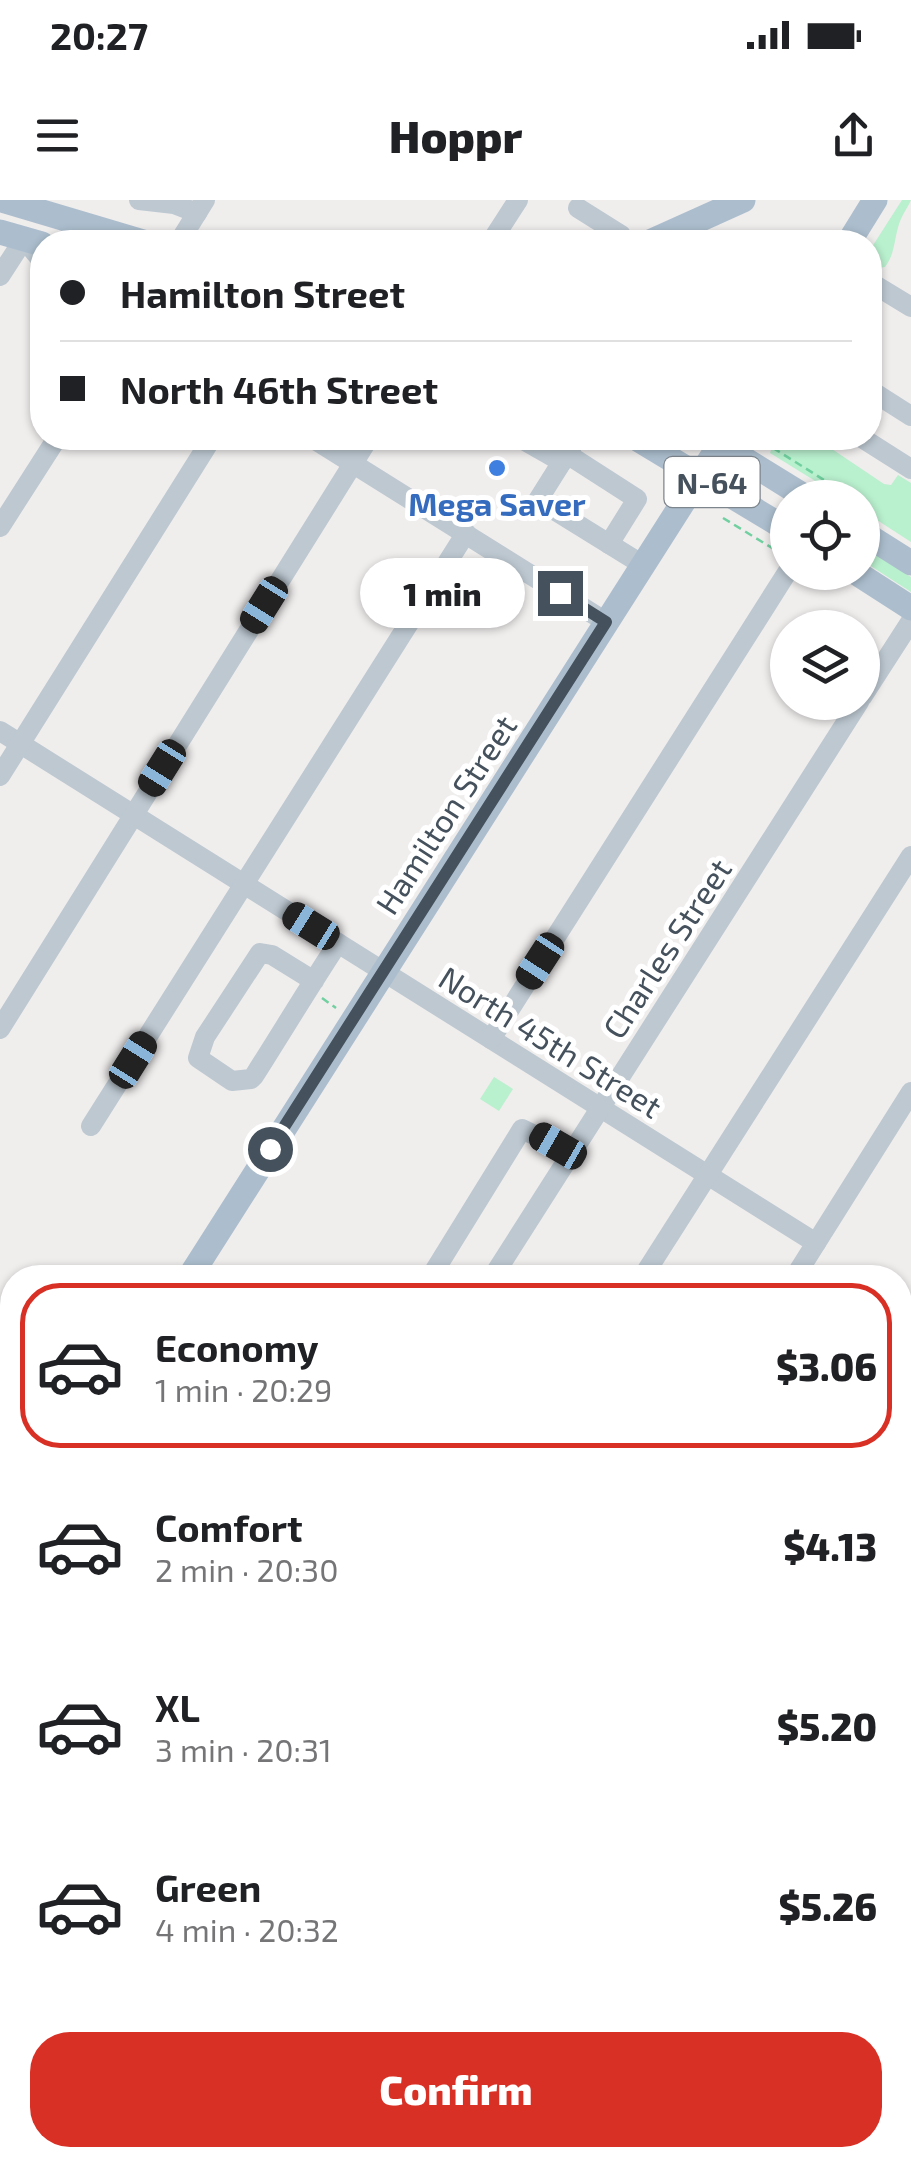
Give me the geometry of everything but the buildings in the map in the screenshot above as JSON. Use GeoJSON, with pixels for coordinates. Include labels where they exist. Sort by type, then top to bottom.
{"type":"FeatureCollection","features":[{"type":"Feature","properties":{"kind":"main road"},"geometry":{"type":"LineString","coordinates":[[2,200],[52,207],[112,230]]}},
{"type":"Feature","properties":{"kind":"main road"},"geometry":{"type":"LineString","coordinates":[[677,230],[743,200]]}},
{"type":"Feature","properties":{"kind":"main road"},"geometry":{"type":"LineString","coordinates":[[857,230],[876,200]]}},
{"type":"Feature","properties":{"kind":"main road","name":"N-64"},"geometry":{"type":"LineString","coordinates":[[657,450],[770,519]]}},
{"type":"Feature","properties":{"kind":"main road","name":"Hamilton Street"},"geometry":{"type":"LineString","coordinates":[[197,1265],[713,450]]}},
{"type":"Feature","properties":{"kind":"main road","name":"N-64"},"geometry":{"type":"LineString","coordinates":[[733,450],[779,480]]}},
{"type":"Feature","properties":{"kind":"main road"},"geometry":{"type":"LineString","coordinates":[[880,543],[911,562]]}},
{"type":"Feature","properties":{"kind":"main road"},"geometry":{"type":"LineString","coordinates":[[880,588],[911,608]]}},
{"type":"Feature","properties":{"kind":"street"},"geometry":{"type":"LineString","coordinates":[[139,200],[201,206],[186,230]]}},
{"type":"Feature","properties":{"kind":"street"},"geometry":{"type":"LineString","coordinates":[[499,230],[518,200]]}},
{"type":"Feature","properties":{"kind":"street"},"geometry":{"type":"LineString","coordinates":[[578,208],[613,230]]}},
{"type":"Feature","properties":{"kind":"street"},"geometry":{"type":"LineString","coordinates":[[0,276],[22,238]]}},
{"type":"Feature","properties":{"kind":"street"},"geometry":{"type":"LineString","coordinates":[[882,292],[911,308]]}},
{"type":"Feature","properties":{"kind":"street"},"geometry":{"type":"LineString","coordinates":[[882,398],[911,416]]}},
{"type":"Feature","properties":{"kind":"street"},"geometry":{"type":"LineString","coordinates":[[0,527],[49,450]]}},
{"type":"Feature","properties":{"kind":"street"},"geometry":{"type":"LineString","coordinates":[[0,776],[204,450]]}},
{"type":"Feature","properties":{"kind":"street"},"geometry":{"type":"LineString","coordinates":[[331,450],[606,622]]}},
{"type":"Feature","properties":{"kind":"street"},"geometry":{"type":"LineString","coordinates":[[0,1028],[362,450]]}},
{"type":"Feature","properties":{"kind":"street"},"geometry":{"type":"LineString","coordinates":[[882,450],[911,468]]}},
{"type":"Feature","properties":{"kind":"street"},"geometry":{"type":"LineString","coordinates":[[608,544],[637,498],[569,451],[538,500],[608,544],[642,565]]}},
{"type":"Feature","properties":{"kind":"street"},"geometry":{"type":"LineString","coordinates":[[91,1126],[466,533]]}},
{"type":"Feature","properties":{"kind":"street"},"geometry":{"type":"LineString","coordinates":[[490,1038],[776,590]]}},
{"type":"Feature","properties":{"kind":"street","name":"Charles Street"},"geometry":{"type":"LineString","coordinates":[[880,670],[911,620]]}},
{"type":"Feature","properties":{"kind":"street","name":"Charles Street"},"geometry":{"type":"LineString","coordinates":[[500,1265],[848,720]]}},
{"type":"Feature","properties":{"kind":"street","name":"North 45th Street"},"geometry":{"type":"LineString","coordinates":[[0,731],[816,1243]]}},
{"type":"Feature","properties":{"kind":"street"},"geometry":{"type":"LineString","coordinates":[[650,1265],[911,856]]}},
{"type":"Feature","properties":{"kind":"street"},"geometry":{"type":"LineString","coordinates":[[314,987],[272,955],[260,954],[205,1037],[198,1058],[232,1081],[251,1080],[314,987],[338,943]]}},
{"type":"Feature","properties":{"kind":"street"},"geometry":{"type":"LineString","coordinates":[[802,1265],[908,1104]]}},
{"type":"Feature","properties":{"kind":"street"},"geometry":{"type":"LineString","coordinates":[[438,1265],[522,1129],[571,1153]]}},
{"type":"Feature","properties":{"kind":"path"},"geometry":{"type":"LineString","coordinates":[[775,450],[824,480]]}},
{"type":"Feature","properties":{"kind":"path"},"geometry":{"type":"LineString","coordinates":[[724,518],[770,546]]}},
{"type":"Feature","properties":{"kind":"path"},"geometry":{"type":"LineString","coordinates":[[314,987],[338,1008]]}},
{"type":"Feature","properties":{"kind":"green space"},"geometry":{"type":"Polygon","coordinates":[[[902,200],[911,200],[899,224],[891,257],[882,267],[882,231],[902,200]]]}},
{"type":"Feature","properties":{"kind":"green space"},"geometry":{"type":"Polygon","coordinates":[[[771,450],[833,450],[878,480],[814,480],[770,453],[771,450]]]}},
{"type":"Feature","properties":{"kind":"green space"},"geometry":{"type":"Polygon","coordinates":[[[898,475],[911,483],[911,542],[880,522],[880,481],[891,485],[898,475]]]}},
{"type":"Feature","properties":{"kind":"green space"},"geometry":{"type":"Polygon","coordinates":[[[880,557],[911,577],[911,592],[880,572],[880,557]]]}},
{"type":"Feature","properties":{"kind":"green space"},"geometry":{"type":"Polygon","coordinates":[[[494,1077],[513,1089],[499,1111],[480,1099],[494,1077]]]}},
{"type":"Feature","properties":{"kind":"place","name":"Mega Saver"},"geometry":{"type":"Point","coordinates":[497,468]}},
{"type":"Feature","properties":{"kind":"route"},"geometry":{"type":"LineString","coordinates":[[270,1149],[606,622],[560,593]]}}]}
